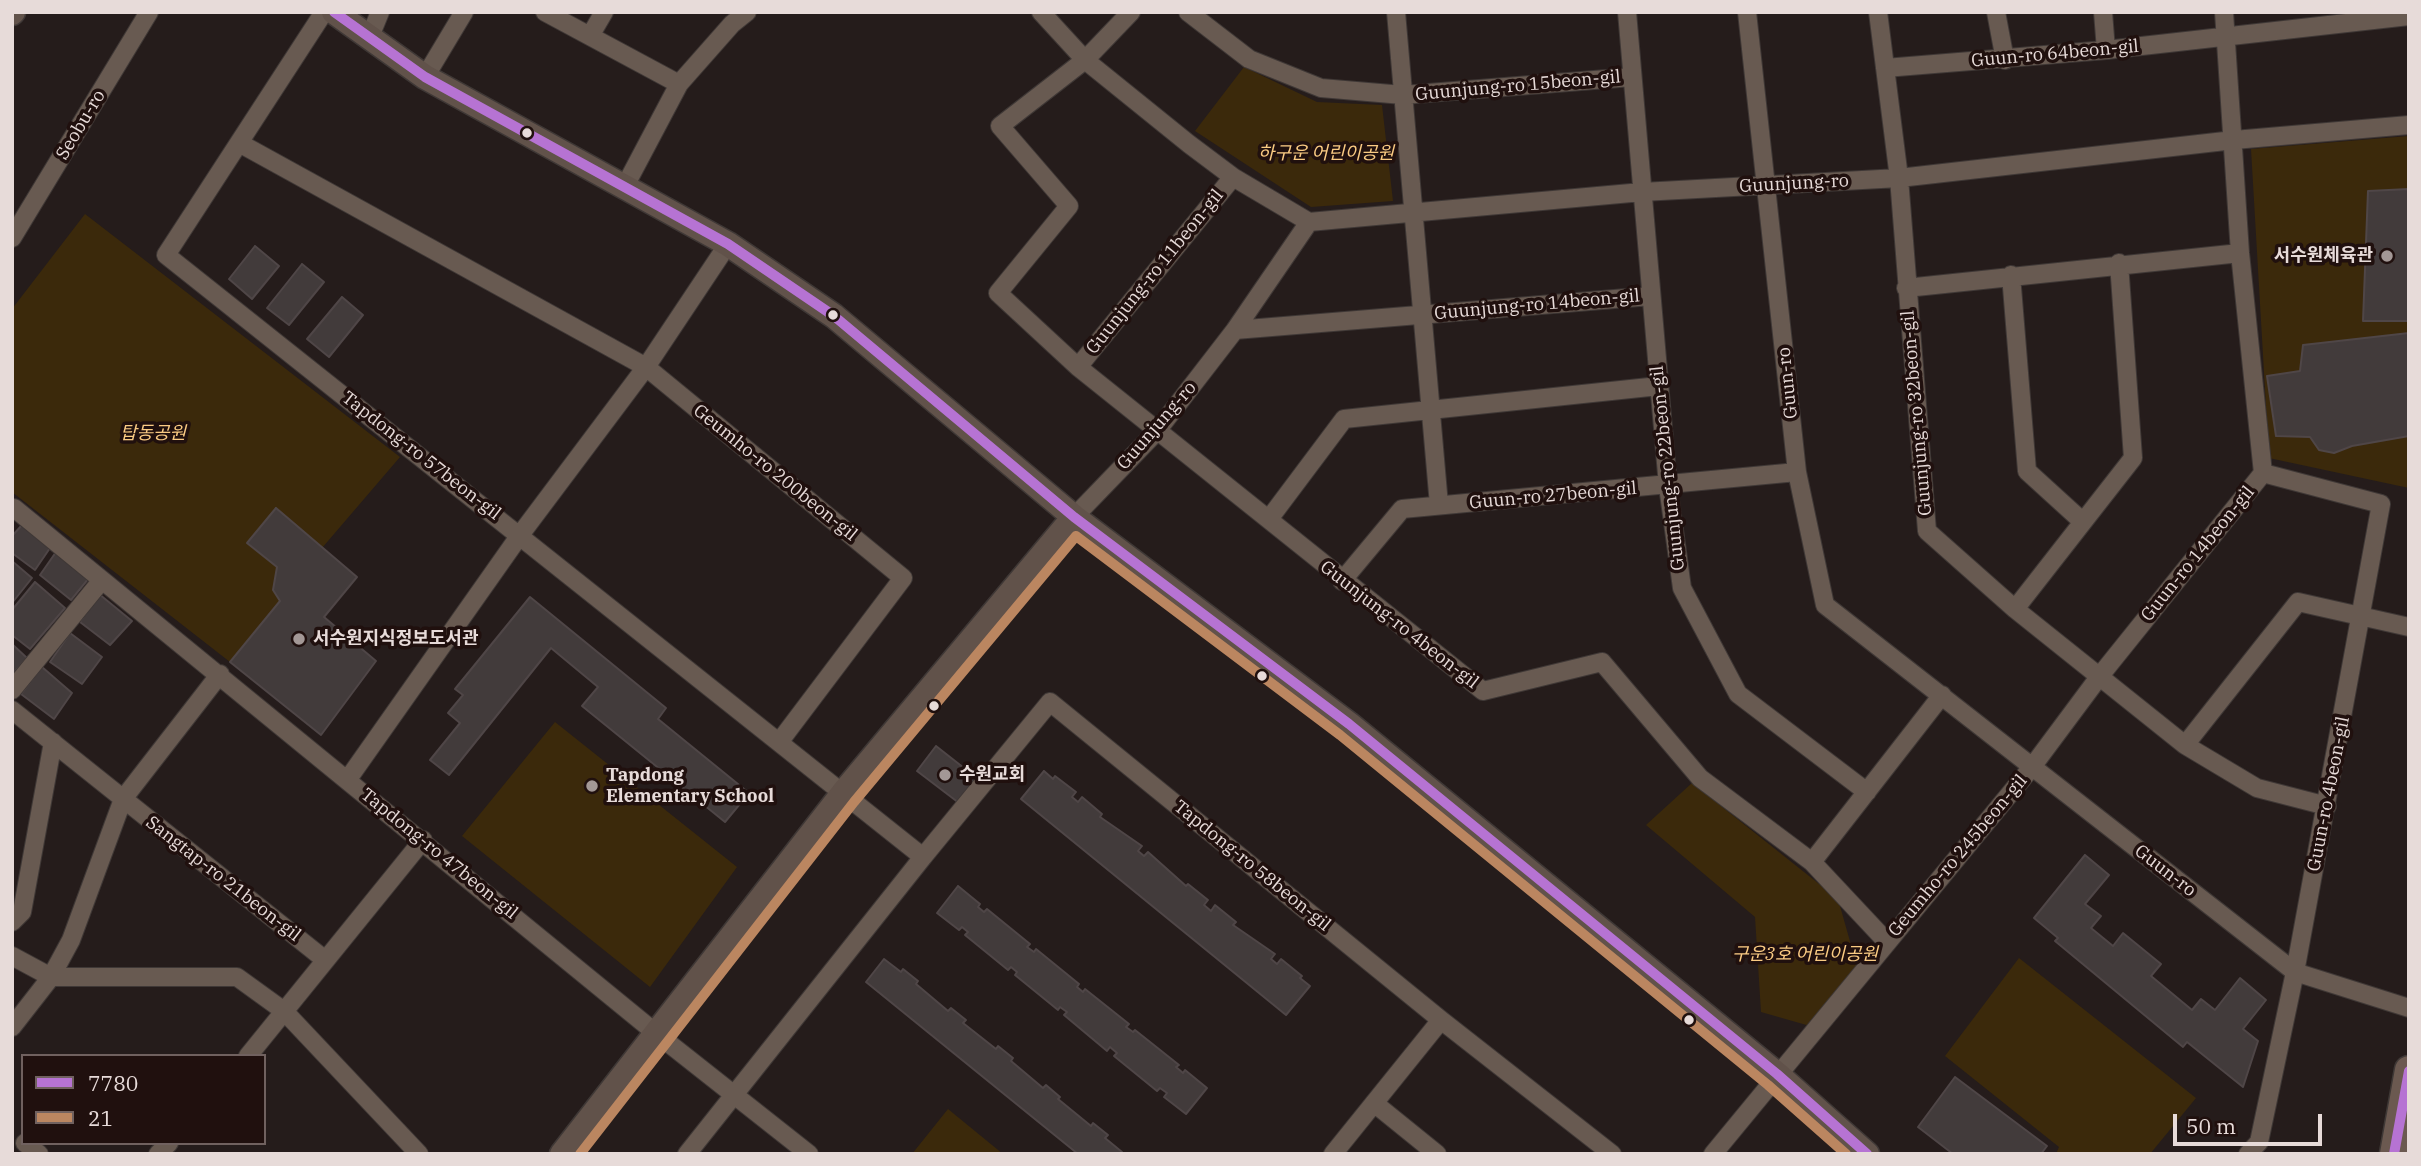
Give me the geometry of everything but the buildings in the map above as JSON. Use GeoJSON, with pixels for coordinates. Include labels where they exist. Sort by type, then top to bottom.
{"type":"FeatureCollection","features":[{"type":"Feature","properties":{"kind":"main road"},"geometry":{"type":"LineString","coordinates":[[2395,1154],[2409,1070]]}},
{"type":"Feature","properties":{"kind":"street","name":"Seobu-ro"},"geometry":{"type":"LineString","coordinates":[[12,238],[149,12]]}},
{"type":"Feature","properties":{"kind":"street","name":"Tapdong-ro 57beon-gil"},"geometry":{"type":"LineString","coordinates":[[324,12],[241,144],[166,255],[843,793]]}},
{"type":"Feature","properties":{"kind":"street"},"geometry":{"type":"LineString","coordinates":[[334,12],[425,77],[728,244],[834,316],[1074,517],[1349,724],[1777,1074],[1867,1154]]}},
{"type":"Feature","properties":{"kind":"street"},"geometry":{"type":"LineString","coordinates":[[369,39],[380,12]]}},
{"type":"Feature","properties":{"kind":"street"},"geometry":{"type":"LineString","coordinates":[[425,77],[464,12]]}},
{"type":"Feature","properties":{"kind":"street"},"geometry":{"type":"LineString","coordinates":[[545,12],[679,84]]}},
{"type":"Feature","properties":{"kind":"street"},"geometry":{"type":"LineString","coordinates":[[590,36],[604,12]]}},
{"type":"Feature","properties":{"kind":"street"},"geometry":{"type":"LineString","coordinates":[[624,188],[679,84],[732,24],[747,12]]}},
{"type":"Feature","properties":{"kind":"street","name":"Guunjung-ro 11beon-gil"},"geometry":{"type":"LineString","coordinates":[[1041,12],[1085,60],[1233,177],[1309,222]]}},
{"type":"Feature","properties":{"kind":"street"},"geometry":{"type":"LineString","coordinates":[[1085,60],[1131,12]]}},
{"type":"Feature","properties":{"kind":"street"},"geometry":{"type":"LineString","coordinates":[[1188,12],[1249,59],[1321,88],[1403,95]]}},
{"type":"Feature","properties":{"kind":"street","name":"Guunjung-ro 15beon-gil"},"geometry":{"type":"LineString","coordinates":[[1396,12],[1414,213]]}},
{"type":"Feature","properties":{"kind":"street","name":"Guunjung-ro 22beon-gil"},"geometry":{"type":"LineString","coordinates":[[1626,12],[1668,486],[1682,588],[1738,694],[1867,792]]}},
{"type":"Feature","properties":{"kind":"street","name":"Guun-ro"},"geometry":{"type":"LineString","coordinates":[[1747,12],[1768,184],[1797,472],[1825,605],[2295,972],[2409,1008]]}},
{"type":"Feature","properties":{"kind":"street","name":"Guunjung-ro 32beon-gil"},"geometry":{"type":"LineString","coordinates":[[1878,12],[1899,178],[1927,531],[2015,609],[2099,677]]}},
{"type":"Feature","properties":{"kind":"street"},"geometry":{"type":"LineString","coordinates":[[1996,12],[2005,60]]}},
{"type":"Feature","properties":{"kind":"street"},"geometry":{"type":"LineString","coordinates":[[2103,12],[2106,50]]}},
{"type":"Feature","properties":{"kind":"street"},"geometry":{"type":"LineString","coordinates":[[2224,12],[2234,140]]}},
{"type":"Feature","properties":{"kind":"street","name":"Guun-ro 64beon-gil"},"geometry":{"type":"LineString","coordinates":[[1885,68],[2106,50],[2409,16]]}},
{"type":"Feature","properties":{"kind":"street","name":"Guunjung-ro 4beon-gil"},"geometry":{"type":"LineString","coordinates":[[1085,60],[1000,126],[1069,206],[998,293],[1078,367],[1269,519],[1342,581],[1483,691],[1602,662],[1700,778],[1812,862],[1887,942]]}},
{"type":"Feature","properties":{"kind":"street","name":"Guunjung-ro 15beon-gil"},"geometry":{"type":"LineString","coordinates":[[1403,95],[1632,77]]}},
{"type":"Feature","properties":{"kind":"street","name":"Guunjung-ro"},"geometry":{"type":"LineString","coordinates":[[1074,517],[1157,431],[1235,330],[1309,222],[1642,192],[1899,178],[2234,140],[2409,125]]}},
{"type":"Feature","properties":{"kind":"street","name":"Guun-ro 14beon-gil"},"geometry":{"type":"LineString","coordinates":[[2032,767],[2099,677],[2263,473],[2240,253],[2234,140]]}},
{"type":"Feature","properties":{"kind":"street","name":"Geumho-ro 200beon-gil"},"geometry":{"type":"LineString","coordinates":[[241,144],[646,367],[903,578],[780,741]]}},
{"type":"Feature","properties":{"kind":"street","name":"Guunjung-ro 11beon-gil"},"geometry":{"type":"LineString","coordinates":[[1078,367],[1233,177]]}},
{"type":"Feature","properties":{"kind":"street","name":"Guunjung-ro 14beon-gil"},"geometry":{"type":"LineString","coordinates":[[1414,213],[1439,505]]}},
{"type":"Feature","properties":{"kind":"street"},"geometry":{"type":"LineString","coordinates":[[348,779],[520,535],[646,367],[728,244]]}},
{"type":"Feature","properties":{"kind":"street"},"geometry":{"type":"LineString","coordinates":[[1906,288],[2119,263],[2240,253]]}},
{"type":"Feature","properties":{"kind":"street"},"geometry":{"type":"LineString","coordinates":[[2015,609],[2133,458],[2119,263]]}},
{"type":"Feature","properties":{"kind":"street"},"geometry":{"type":"LineString","coordinates":[[2011,275],[2027,471],[2083,522]]}},
{"type":"Feature","properties":{"kind":"street","name":"Guunjung-ro 14beon-gil"},"geometry":{"type":"LineString","coordinates":[[1422,315],[1651,296]]}},
{"type":"Feature","properties":{"kind":"street"},"geometry":{"type":"LineString","coordinates":[[1235,330],[1422,315]]}},
{"type":"Feature","properties":{"kind":"street"},"geometry":{"type":"LineString","coordinates":[[1269,519],[1344,419],[1659,386]]}},
{"type":"Feature","properties":{"kind":"street","name":"Guun-ro 27beon-gil"},"geometry":{"type":"LineString","coordinates":[[1342,581],[1402,509],[1797,472]]}},
{"type":"Feature","properties":{"kind":"street","name":"Guun-ro 4beon-gil"},"geometry":{"type":"LineString","coordinates":[[2248,1154],[2259,1142],[2295,972],[2381,504],[2263,473]]}},
{"type":"Feature","properties":{"kind":"street","name":"Tapdong-ro 47beon-gil"},"geometry":{"type":"LineString","coordinates":[[13,509],[220,674],[657,1034],[809,1154]]}},
{"type":"Feature","properties":{"kind":"street"},"geometry":{"type":"LineString","coordinates":[[562,1154],[843,793],[1074,517]]}},
{"type":"Feature","properties":{"kind":"street"},"geometry":{"type":"LineString","coordinates":[[12,690],[102,580]]}},
{"type":"Feature","properties":{"kind":"street"},"geometry":{"type":"LineString","coordinates":[[2185,745],[2298,602],[2409,627]]}},
{"type":"Feature","properties":{"kind":"street"},"geometry":{"type":"LineString","coordinates":[[12,1027],[51,977],[71,940],[122,799],[220,674]]}},
{"type":"Feature","properties":{"kind":"street"},"geometry":{"type":"LineString","coordinates":[[2099,677],[2185,745],[2257,788],[2327,806]]}},
{"type":"Feature","properties":{"kind":"street"},"geometry":{"type":"LineString","coordinates":[[1812,862],[1942,695]]}},
{"type":"Feature","properties":{"kind":"street","name":"Tapdong-ro 58beon-gil"},"geometry":{"type":"LineString","coordinates":[[687,1154],[923,856],[1050,702],[1441,1020],[1612,1154]]}},
{"type":"Feature","properties":{"kind":"street"},"geometry":{"type":"LineString","coordinates":[[12,710],[122,799]]}},
{"type":"Feature","properties":{"kind":"street"},"geometry":{"type":"LineString","coordinates":[[12,922],[22,912],[53,742]]}},
{"type":"Feature","properties":{"kind":"street","name":"Geumho-ro 245beon-gil"},"geometry":{"type":"LineString","coordinates":[[1713,1154],[2032,767]]}},
{"type":"Feature","properties":{"kind":"street"},"geometry":{"type":"LineString","coordinates":[[843,793],[923,856]]}},
{"type":"Feature","properties":{"kind":"street","name":"Sangtap-ro 21beon-gil"},"geometry":{"type":"LineString","coordinates":[[122,799],[324,959]]}},
{"type":"Feature","properties":{"kind":"street"},"geometry":{"type":"LineString","coordinates":[[250,1054],[422,840]]}},
{"type":"Feature","properties":{"kind":"street"},"geometry":{"type":"LineString","coordinates":[[12,956],[51,977],[237,977],[284,1011],[419,1154]]}},
{"type":"Feature","properties":{"kind":"street"},"geometry":{"type":"LineString","coordinates":[[1332,1154],[1441,1020]]}},
{"type":"Feature","properties":{"kind":"street"},"geometry":{"type":"LineString","coordinates":[[1374,1103],[1437,1154]]}},
{"type":"Feature","properties":{"kind":"green space","name":"하구운 어린이공원"},"geometry":{"type":"Polygon","coordinates":[[[1244,67],[1317,102],[1382,105],[1393,201],[1311,207],[1195,131],[1244,67]]]}},
{"type":"Feature","properties":{"kind":"green space"},"geometry":{"type":"Polygon","coordinates":[[[2409,136],[2409,488],[2269,458],[2251,149],[2409,136]]]}},
{"type":"Feature","properties":{"kind":"green space","name":"탑동공원"},"geometry":{"type":"Polygon","coordinates":[[[85,214],[400,457],[322,548],[275,509],[247,543],[277,567],[273,590],[280,601],[230,662],[12,492],[12,309],[85,214]]]}},
{"type":"Feature","properties":{"kind":"green space"},"geometry":{"type":"Polygon","coordinates":[[[555,722],[737,867],[650,987],[462,836],[555,722]]]}},
{"type":"Feature","properties":{"kind":"green space","name":"구운3호 어린이공원"},"geometry":{"type":"Polygon","coordinates":[[[1692,783],[1838,899],[1857,966],[1810,1026],[1761,1012],[1755,917],[1646,825],[1692,783]]]}},
{"type":"Feature","properties":{"kind":"green space"},"geometry":{"type":"Polygon","coordinates":[[[2019,958],[2196,1098],[2150,1154],[2056,1154],[2059,1147],[1945,1056],[2019,958]]]}},
{"type":"Feature","properties":{"kind":"green space"},"geometry":{"type":"Polygon","coordinates":[[[948,1109],[1003,1154],[912,1154],[948,1109]]]}},
{"type":"Feature","properties":{"kind":"transit line","name":"7780"},"geometry":{"type":"LineString","coordinates":[[334,12],[425,77],[728,244],[834,316],[1074,517],[1349,724],[1777,1074],[1867,1154]]}},
{"type":"Feature","properties":{"kind":"transit line","name":"21"},"geometry":{"type":"LineString","coordinates":[[580,1154],[854,802],[1076,536],[1340,735],[1768,1085],[1846,1154]]}},
{"type":"Feature","properties":{"kind":"transit line","name":"7780"},"geometry":{"type":"LineString","coordinates":[[2394,1154],[2409,1071]]}},
{"type":"Feature","properties":{"kind":"place","name":"서수원체육관"},"geometry":{"type":"Point","coordinates":[2387,256]}},
{"type":"Feature","properties":{"kind":"place","name":"서수원지식정보도서관"},"geometry":{"type":"Point","coordinates":[299,639]}},
{"type":"Feature","properties":{"kind":"place","name":"수원교회"},"geometry":{"type":"Point","coordinates":[945,775]}},
{"type":"Feature","properties":{"kind":"place","name":"Tapdong Elementary School"},"geometry":{"type":"Point","coordinates":[592,786]}}]}
